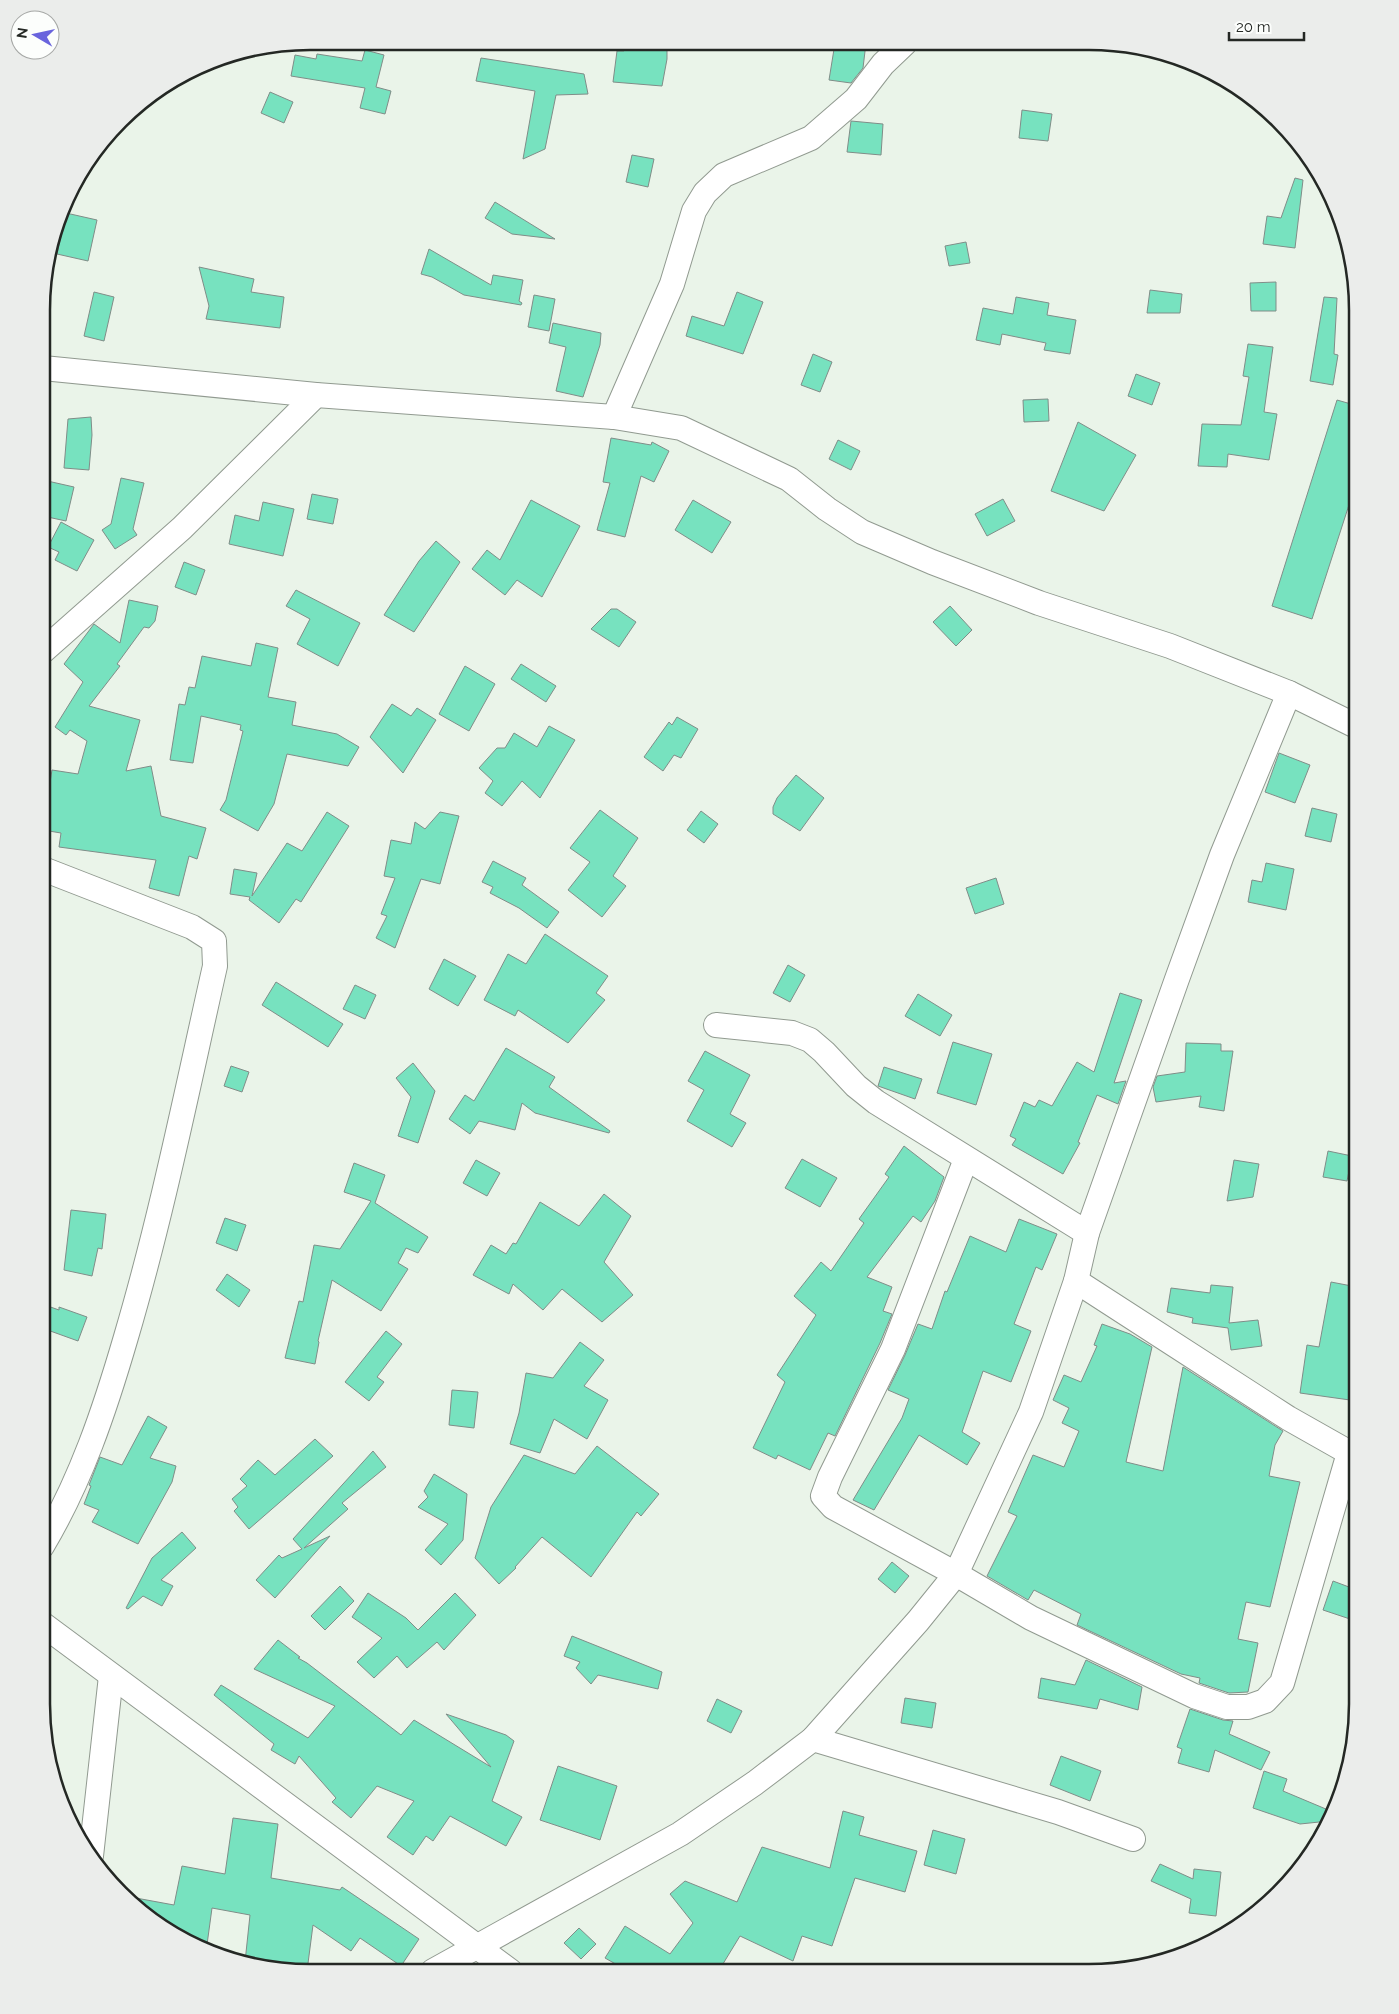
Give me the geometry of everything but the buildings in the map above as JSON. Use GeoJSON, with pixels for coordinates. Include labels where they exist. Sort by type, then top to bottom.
{"type":"FeatureCollection","features":[{"type":"Feature","properties":{"kind":"street"},"geometry":{"type":"LineString","coordinates":[[614,417],[672,284],[694,211],[705,193],[724,175],[811,138],[856,98],[882,64],[897,50]]}},
{"type":"Feature","properties":{"kind":"street"},"geometry":{"type":"LineString","coordinates":[[50,369],[316,395],[614,417],[681,428],[789,479],[827,509],[862,532],[932,562],[1039,603],[1170,646],[1289,693],[1349,723]]}},
{"type":"Feature","properties":{"kind":"street"},"geometry":{"type":"LineString","coordinates":[[50,645],[182,528],[316,395]]}},
{"type":"Feature","properties":{"kind":"street"},"geometry":{"type":"LineString","coordinates":[[445,1964],[680,1834],[755,1783],[813,1739],[918,1621],[956,1574],[1031,1412],[1076,1281],[1087,1233],[1222,855],[1289,693]]}},
{"type":"Feature","properties":{"kind":"street"},"geometry":{"type":"LineString","coordinates":[[50,873],[192,927],[214,941],[215,966],[146,1271],[111,1387],[85,1459],[50,1532]]}},
{"type":"Feature","properties":{"kind":"street"},"geometry":{"type":"LineString","coordinates":[[716,1024],[792,1033],[810,1040],[856,1086],[876,1102],[1087,1233]]}},
{"type":"Feature","properties":{"kind":"street"},"geometry":{"type":"LineString","coordinates":[[966,1159],[892,1349],[830,1477],[823,1496],[833,1507],[956,1574],[1031,1618],[1194,1696],[1227,1707],[1248,1707],[1265,1701],[1282,1683],[1349,1468]]}},
{"type":"Feature","properties":{"kind":"street"},"geometry":{"type":"LineString","coordinates":[[1076,1281],[1288,1418],[1349,1453]]}},
{"type":"Feature","properties":{"kind":"street"},"geometry":{"type":"LineString","coordinates":[[50,1630],[501,1964]]}},
{"type":"Feature","properties":{"kind":"street"},"geometry":{"type":"LineString","coordinates":[[92,1846],[111,1676]]}},
{"type":"Feature","properties":{"kind":"street"},"geometry":{"type":"LineString","coordinates":[[813,1739],[1058,1812],[1133,1839]]}}]}
